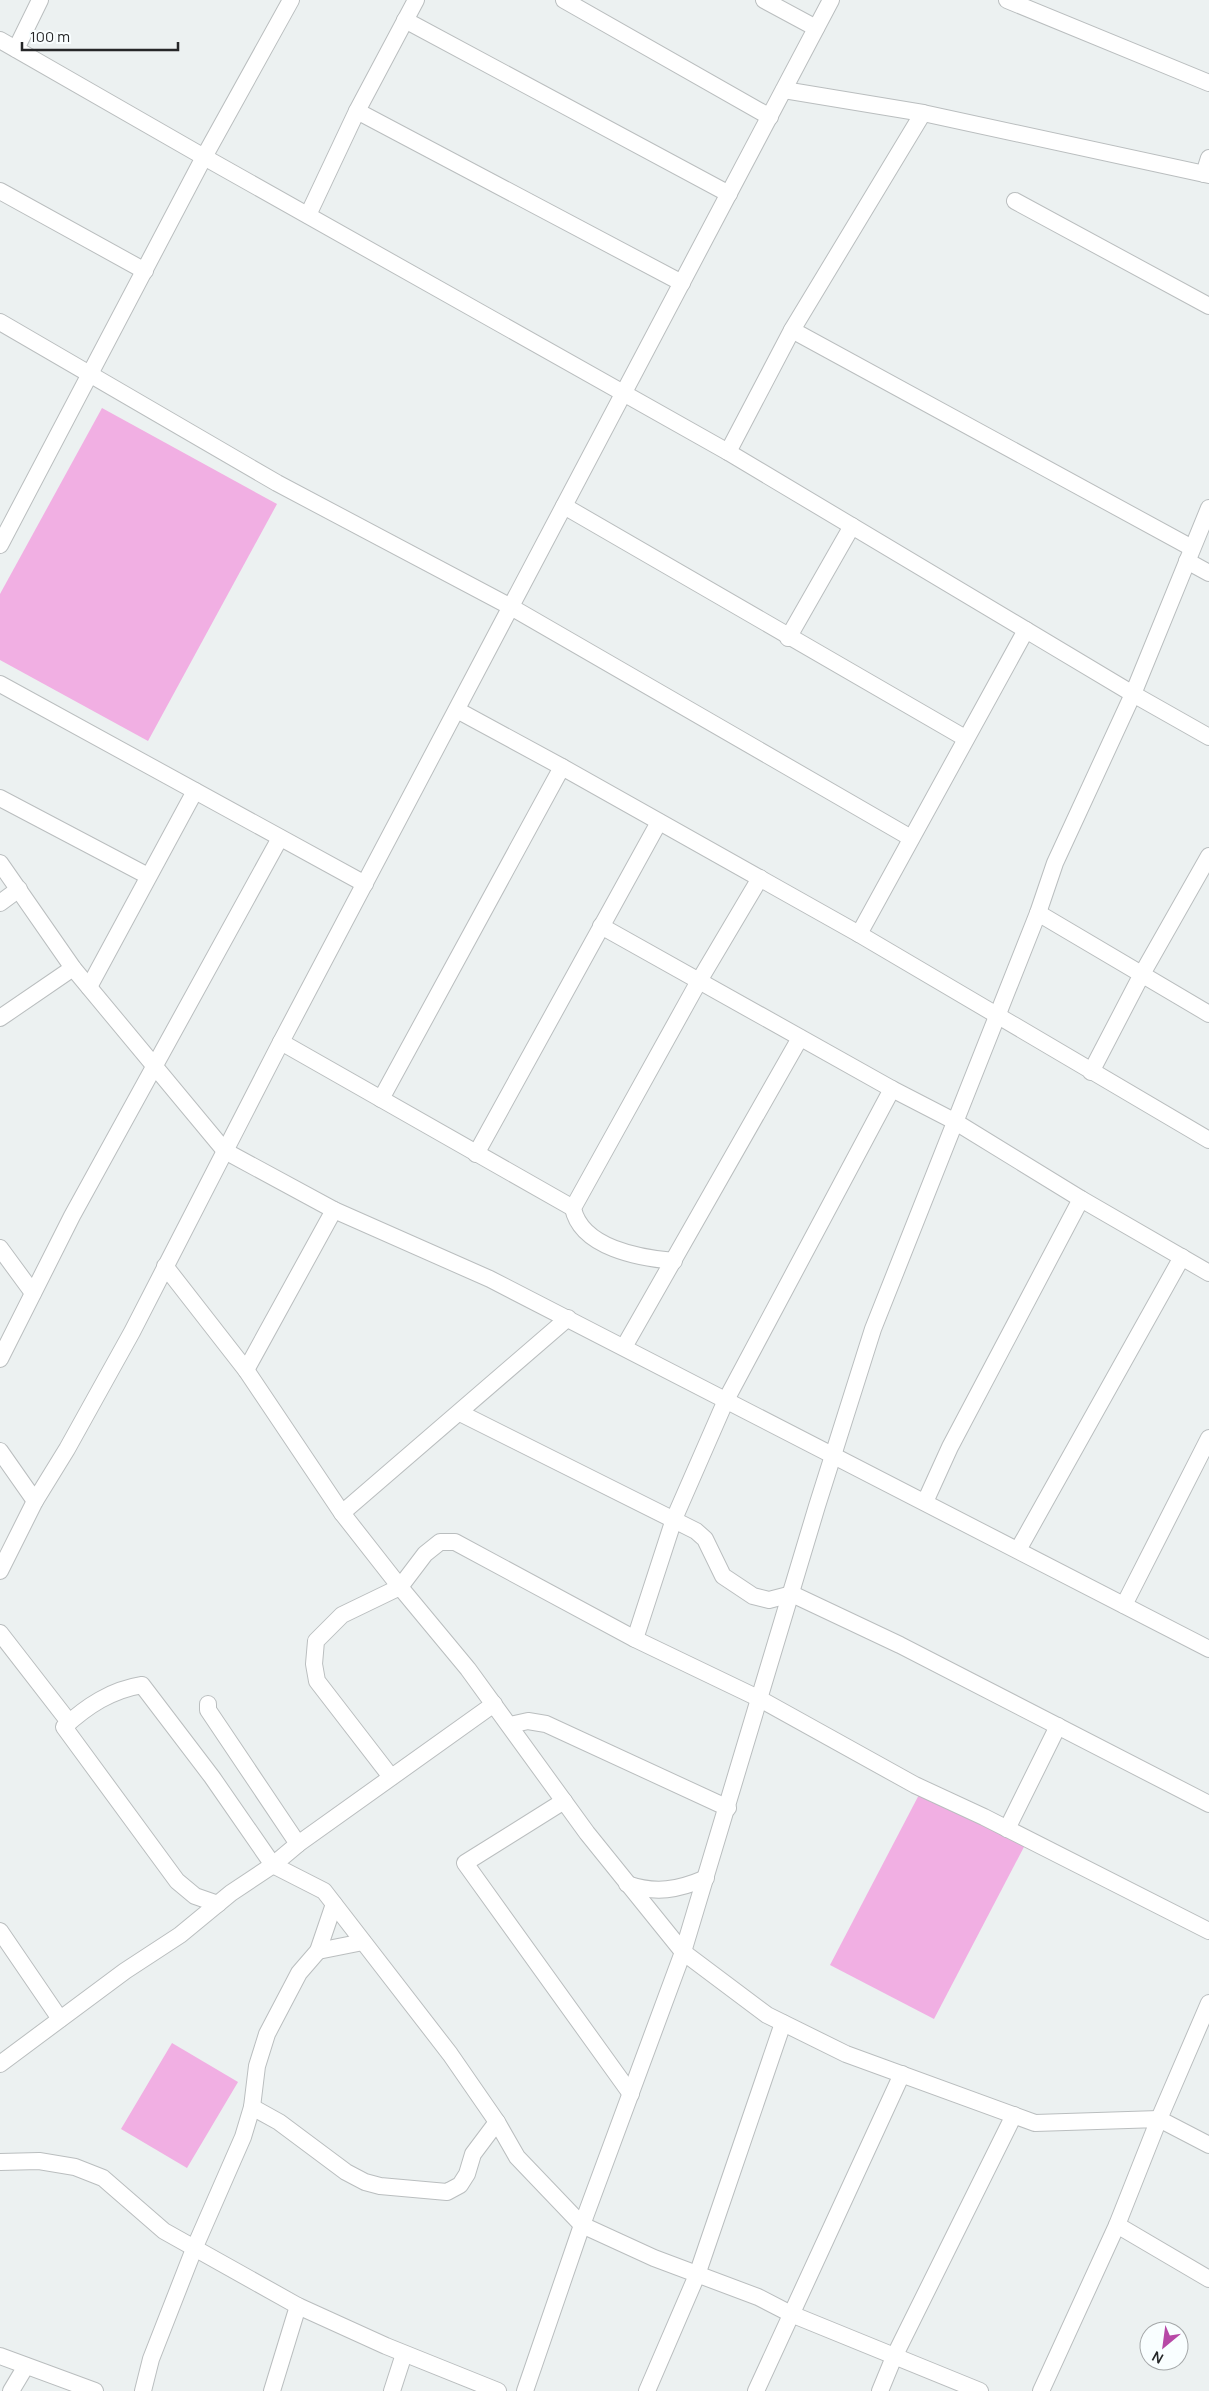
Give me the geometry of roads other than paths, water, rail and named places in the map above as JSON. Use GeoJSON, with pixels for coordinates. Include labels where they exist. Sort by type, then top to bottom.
{"type":"FeatureCollection","features":[{"type":"Feature","properties":{"kind":"street"},"geometry":{"type":"LineString","coordinates":[[16,49],[40,0]]}},
{"type":"Feature","properties":{"kind":"street"},"geometry":{"type":"LineString","coordinates":[[0,545],[204,157],[290,0]]}},
{"type":"Feature","properties":{"kind":"street"},"geometry":{"type":"LineString","coordinates":[[308,215],[358,111],[416,0]]}},
{"type":"Feature","properties":{"kind":"street"},"geometry":{"type":"LineString","coordinates":[[564,0],[770,116]]}},
{"type":"Feature","properties":{"kind":"street"},"geometry":{"type":"LineString","coordinates":[[764,0],[816,28]]}},
{"type":"Feature","properties":{"kind":"street"},"geometry":{"type":"LineString","coordinates":[[0,1570],[35,1501],[67,1449],[123,1349],[281,1042],[831,0]]}},
{"type":"Feature","properties":{"kind":"street"},"geometry":{"type":"LineString","coordinates":[[1007,0],[1209,84]]}},
{"type":"Feature","properties":{"kind":"street"},"geometry":{"type":"LineString","coordinates":[[405,20],[729,194]]}},
{"type":"Feature","properties":{"kind":"street"},"geometry":{"type":"LineString","coordinates":[[0,40],[728,452],[1209,738]]}},
{"type":"Feature","properties":{"kind":"street"},"geometry":{"type":"LineString","coordinates":[[784,90],[923,114],[1206,175],[1209,158]]}},
{"type":"Feature","properties":{"kind":"street"},"geometry":{"type":"LineString","coordinates":[[358,111],[682,283]]}},
{"type":"Feature","properties":{"kind":"street"},"geometry":{"type":"LineString","coordinates":[[728,452],[792,330],[923,114]]}},
{"type":"Feature","properties":{"kind":"street"},"geometry":{"type":"LineString","coordinates":[[0,191],[145,271]]}},
{"type":"Feature","properties":{"kind":"street"},"geometry":{"type":"LineString","coordinates":[[1015,201],[1209,306]]}},
{"type":"Feature","properties":{"kind":"street"},"geometry":{"type":"LineString","coordinates":[[0,322],[91,373],[277,483],[511,607],[911,838]]}},
{"type":"Feature","properties":{"kind":"street"},"geometry":{"type":"LineString","coordinates":[[792,330],[1190,555],[1209,573]]}},
{"type":"Feature","properties":{"kind":"street"},"geometry":{"type":"LineString","coordinates":[[564,506],[788,638],[965,738]]}},
{"type":"Feature","properties":{"kind":"street"},"geometry":{"type":"LineString","coordinates":[[525,2391],[582,2226],[683,1952],[873,1329],[1038,913],[1055,862],[1133,694],[1209,508]]}},
{"type":"Feature","properties":{"kind":"street"},"geometry":{"type":"LineString","coordinates":[[788,638],[852,526]]}},
{"type":"Feature","properties":{"kind":"street"},"geometry":{"type":"LineString","coordinates":[[859,934],[1026,630]]}},
{"type":"Feature","properties":{"kind":"street"},"geometry":{"type":"LineString","coordinates":[[0,684],[364,884]]}},
{"type":"Feature","properties":{"kind":"street"},"geometry":{"type":"LineString","coordinates":[[456,710],[562,767],[859,934],[1209,1140]]}},
{"type":"Feature","properties":{"kind":"street"},"geometry":{"type":"LineString","coordinates":[[381,1099],[562,767]]}},
{"type":"Feature","properties":{"kind":"street"},"geometry":{"type":"LineString","coordinates":[[89,987],[195,791]]}},
{"type":"Feature","properties":{"kind":"street"},"geometry":{"type":"LineString","coordinates":[[0,798],[148,876]]}},
{"type":"Feature","properties":{"kind":"street"},"geometry":{"type":"LineString","coordinates":[[476,1154],[659,822]]}},
{"type":"Feature","properties":{"kind":"street"},"geometry":{"type":"LineString","coordinates":[[0,1359],[72,1216],[280,838]]}},
{"type":"Feature","properties":{"kind":"street"},"geometry":{"type":"LineString","coordinates":[[1091,1072],[1142,974],[1205,874],[1209,856]]}},
{"type":"Feature","properties":{"kind":"street"},"geometry":{"type":"LineString","coordinates":[[0,863],[73,968],[225,1151],[334,1210],[490,1279],[568,1318],[1209,1649]]}},
{"type":"Feature","properties":{"kind":"street"},"geometry":{"type":"LineString","coordinates":[[573,1208],[699,981],[760,878]]}},
{"type":"Feature","properties":{"kind":"street"},"geometry":{"type":"LineString","coordinates":[[0,903],[19,890]]}},
{"type":"Feature","properties":{"kind":"street"},"geometry":{"type":"LineString","coordinates":[[1038,913],[1209,1014]]}},
{"type":"Feature","properties":{"kind":"street"},"geometry":{"type":"LineString","coordinates":[[601,926],[892,1089],[954,1121],[1081,1199],[1209,1272]]}},
{"type":"Feature","properties":{"kind":"street"},"geometry":{"type":"LineString","coordinates":[[0,1018],[73,968]]}},
{"type":"Feature","properties":{"kind":"street"},"geometry":{"type":"LineString","coordinates":[[624,1348],[800,1038]]}},
{"type":"Feature","properties":{"kind":"street"},"geometry":{"type":"LineString","coordinates":[[281,1042],[573,1208],[580,1228],[595,1238],[639,1256],[674,1261]]}},
{"type":"Feature","properties":{"kind":"street"},"geometry":{"type":"LineString","coordinates":[[635,1639],[674,1519],[726,1400],[892,1089]]}},
{"type":"Feature","properties":{"kind":"street"},"geometry":{"type":"LineString","coordinates":[[925,1502],[950,1447],[1081,1199]]}},
{"type":"Feature","properties":{"kind":"street"},"geometry":{"type":"LineString","coordinates":[[246,1370],[334,1210]]}},
{"type":"Feature","properties":{"kind":"street"},"geometry":{"type":"LineString","coordinates":[[0,1248],[33,1293]]}},
{"type":"Feature","properties":{"kind":"street"},"geometry":{"type":"LineString","coordinates":[[1018,1550],[1182,1257]]}},
{"type":"Feature","properties":{"kind":"street"},"geometry":{"type":"LineString","coordinates":[[165,1266],[246,1370],[342,1513],[468,1669],[627,1884],[683,1952],[767,2015],[783,2023],[846,2054],[1014,2116],[1035,2123],[1159,2119],[1209,2144]]}},
{"type":"Feature","properties":{"kind":"street"},"geometry":{"type":"LineString","coordinates":[[342,1513],[568,1318]]}},
{"type":"Feature","properties":{"kind":"street"},"geometry":{"type":"LineString","coordinates":[[460,1412],[696,1531],[705,1539],[723,1576],[752,1596],[769,1600],[792,1594],[900,1645],[1209,1804]]}},
{"type":"Feature","properties":{"kind":"street"},"geometry":{"type":"LineString","coordinates":[[1124,1605],[1209,1438]]}},
{"type":"Feature","properties":{"kind":"street"},"geometry":{"type":"LineString","coordinates":[[0,1451],[35,1501]]}},
{"type":"Feature","properties":{"kind":"street"},"geometry":{"type":"LineString","coordinates":[[391,1777],[317,1681],[314,1664],[316,1641],[342,1616],[400,1587],[425,1554],[440,1542],[455,1542],[635,1639],[760,1699],[916,1786],[1007,1829],[1209,1931]]}},
{"type":"Feature","properties":{"kind":"street"},"geometry":{"type":"LineString","coordinates":[[0,1633],[69,1722]]}},
{"type":"Feature","properties":{"kind":"street"},"geometry":{"type":"LineString","coordinates":[[218,1904],[195,1896],[177,1881],[64,1727],[92,1703],[124,1688],[142,1684],[212,1777],[273,1865],[324,1891],[450,2054],[497,2122],[517,2158],[582,2226],[697,2275],[758,2297],[791,2314],[894,2358],[980,2391]]}},
{"type":"Feature","properties":{"kind":"street"},"geometry":{"type":"LineString","coordinates":[[208,1704],[208,1710],[298,1844]]}},
{"type":"Feature","properties":{"kind":"street"},"geometry":{"type":"LineString","coordinates":[[0,2064],[125,1971],[180,1934],[273,1865],[298,1844],[494,1704]]}},
{"type":"Feature","properties":{"kind":"street"},"geometry":{"type":"LineString","coordinates":[[510,1725],[528,1721],[546,1724],[728,1808]]}},
{"type":"Feature","properties":{"kind":"street"},"geometry":{"type":"LineString","coordinates":[[1007,1829],[1058,1726]]}},
{"type":"Feature","properties":{"kind":"street"},"geometry":{"type":"LineString","coordinates":[[564,1801],[465,1863],[631,2094]]}},
{"type":"Feature","properties":{"kind":"street"},"geometry":{"type":"LineString","coordinates":[[627,1884],[641,1889],[662,1891],[681,1888],[706,1878]]}},
{"type":"Feature","properties":{"kind":"street"},"geometry":{"type":"LineString","coordinates":[[143,2391],[151,2359],[194,2249],[235,2155],[252,2107],[257,2066],[267,2034],[299,1973],[318,1951],[334,1904]]}},
{"type":"Feature","properties":{"kind":"street"},"geometry":{"type":"LineString","coordinates":[[0,1931],[60,2019]]}},
{"type":"Feature","properties":{"kind":"street"},"geometry":{"type":"LineString","coordinates":[[318,1951],[363,1942]]}},
{"type":"Feature","properties":{"kind":"street"},"geometry":{"type":"LineString","coordinates":[[1041,2391],[1117,2225],[1159,2119],[1205,2023],[1209,2003]]}},
{"type":"Feature","properties":{"kind":"street"},"geometry":{"type":"LineString","coordinates":[[647,2391],[697,2275],[783,2023]]}},
{"type":"Feature","properties":{"kind":"street"},"geometry":{"type":"LineString","coordinates":[[756,2391],[902,2074]]}},
{"type":"Feature","properties":{"kind":"street"},"geometry":{"type":"LineString","coordinates":[[252,2107],[279,2122],[346,2172],[365,2182],[380,2186],[447,2192],[460,2185],[467,2174],[473,2154],[497,2122]]}},
{"type":"Feature","properties":{"kind":"street"},"geometry":{"type":"LineString","coordinates":[[880,2391],[894,2358],[1014,2116]]}},
{"type":"Feature","properties":{"kind":"street"},"geometry":{"type":"LineString","coordinates":[[0,2162],[39,2161],[76,2167],[103,2178],[164,2231],[298,2306],[404,2354],[498,2391]]}},
{"type":"Feature","properties":{"kind":"street"},"geometry":{"type":"LineString","coordinates":[[1117,2225],[1209,2279]]}},
{"type":"Feature","properties":{"kind":"street"},"geometry":{"type":"LineString","coordinates":[[272,2391],[298,2306]]}},
{"type":"Feature","properties":{"kind":"street"},"geometry":{"type":"LineString","coordinates":[[392,2391],[404,2354]]}},
{"type":"Feature","properties":{"kind":"street"},"geometry":{"type":"LineString","coordinates":[[0,2356],[95,2391]]}},
{"type":"Feature","properties":{"kind":"street"},"geometry":{"type":"LineString","coordinates":[[11,2391],[26,2366]]}}]}
